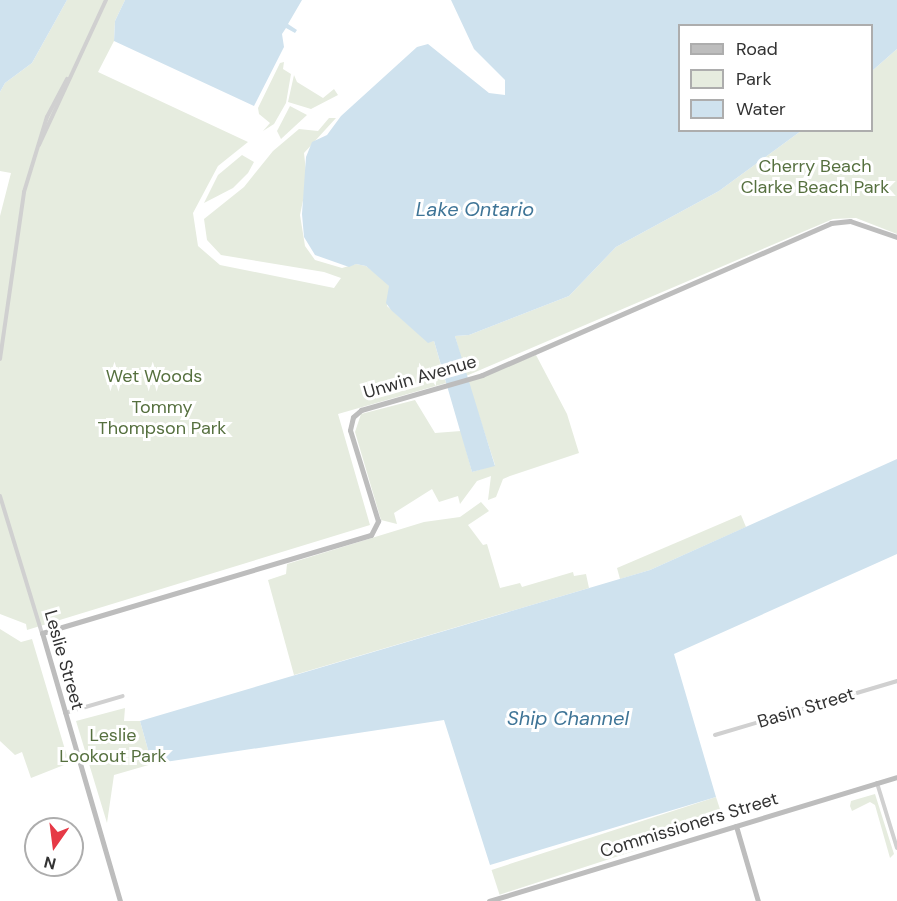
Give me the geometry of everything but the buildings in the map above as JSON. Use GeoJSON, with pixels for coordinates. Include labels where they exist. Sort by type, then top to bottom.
{"type":"FeatureCollection","features":[{"type":"Feature","properties":{"kind":"street"},"geometry":{"type":"LineString","coordinates":[[0,359],[24,192],[47,117],[106,0]]}},
{"type":"Feature","properties":{"kind":"street"},"geometry":{"type":"LineString","coordinates":[[39,146],[55,118],[67,79]]}},
{"type":"Feature","properties":{"kind":"street","name":"Unwin Avenue"},"geometry":{"type":"LineString","coordinates":[[42,633],[371,535],[378,521],[350,430],[353,417],[361,410],[469,380],[831,222],[857,222],[897,237]]}},
{"type":"Feature","properties":{"kind":"street","name":"Leslie Street"},"geometry":{"type":"LineString","coordinates":[[0,496],[120,901]]}},
{"type":"Feature","properties":{"kind":"street","name":"Basin Street"},"geometry":{"type":"LineString","coordinates":[[715,735],[897,681]]}},
{"type":"Feature","properties":{"kind":"street"},"geometry":{"type":"LineString","coordinates":[[64,713],[123,696]]}},
{"type":"Feature","properties":{"kind":"street","name":"Commissioners Street"},"geometry":{"type":"LineString","coordinates":[[489,901],[897,777]]}},
{"type":"Feature","properties":{"kind":"street"},"geometry":{"type":"LineString","coordinates":[[877,783],[897,848]]}},
{"type":"Feature","properties":{"kind":"street"},"geometry":{"type":"LineString","coordinates":[[736,826],[758,901]]}},
{"type":"Feature","properties":{"kind":"green space","name":"Tommy Thompson Park"},"geometry":{"type":"Polygon","coordinates":[[[67,0],[125,0],[115,21],[114,41],[98,72],[248,142],[218,166],[193,213],[198,246],[220,265],[334,288],[341,278],[324,272],[221,255],[207,240],[204,219],[244,187],[273,151],[299,129],[318,131],[329,118],[336,118],[304,153],[307,181],[300,215],[305,246],[315,260],[342,268],[356,264],[366,266],[384,280],[391,288],[387,306],[428,342],[434,341],[446,383],[338,414],[370,525],[27,630],[26,624],[0,614],[0,216],[11,173],[0,171],[0,92],[5,83],[32,63],[67,0]]]}},
{"type":"Feature","properties":{"kind":"green space","name":"Cherry Beach Clarke Beach Park"},"geometry":{"type":"Polygon","coordinates":[[[897,49],[897,234],[856,218],[833,219],[466,376],[455,336],[469,335],[569,296],[616,247],[719,191],[800,132],[873,132],[873,70],[897,49]]]}},
{"type":"Feature","properties":{"kind":"green space"},"geometry":{"type":"Polygon","coordinates":[[[284,62],[283,69],[291,74],[286,103],[274,124],[263,131],[270,123],[259,114],[258,108],[280,63],[284,62]]]}},
{"type":"Feature","properties":{"kind":"green space"},"geometry":{"type":"Polygon","coordinates":[[[294,75],[297,82],[323,98],[334,89],[338,95],[311,109],[288,102],[294,75]]]}},
{"type":"Feature","properties":{"kind":"green space"},"geometry":{"type":"Polygon","coordinates":[[[290,106],[307,115],[281,139],[277,131],[290,106]]]}},
{"type":"Feature","properties":{"kind":"green space"},"geometry":{"type":"Polygon","coordinates":[[[242,155],[254,162],[248,173],[233,188],[204,203],[218,175],[242,155]]]}},
{"type":"Feature","properties":{"kind":"green space"},"geometry":{"type":"Polygon","coordinates":[[[536,355],[567,414],[579,453],[503,479],[496,497],[488,500],[491,476],[477,481],[460,504],[458,496],[439,502],[432,489],[394,513],[397,524],[381,520],[355,432],[361,414],[415,400],[435,433],[461,431],[472,472],[495,465],[468,382],[536,355]]]}},
{"type":"Feature","properties":{"kind":"green space"},"geometry":{"type":"Polygon","coordinates":[[[481,502],[489,511],[468,525],[483,545],[487,544],[500,588],[520,583],[522,587],[573,572],[574,576],[586,574],[589,588],[294,675],[268,580],[286,574],[287,564],[424,522],[460,517],[481,502]]]}},
{"type":"Feature","properties":{"kind":"green space"},"geometry":{"type":"Polygon","coordinates":[[[741,515],[746,527],[650,570],[620,579],[617,568],[741,515]]]}},
{"type":"Feature","properties":{"kind":"green space"},"geometry":{"type":"Polygon","coordinates":[[[0,629],[21,642],[32,639],[69,763],[31,778],[22,752],[15,755],[0,741],[0,629]]]}},
{"type":"Feature","properties":{"kind":"green space","name":"Leslie Lookout Park"},"geometry":{"type":"Polygon","coordinates":[[[125,708],[124,721],[140,721],[152,764],[114,775],[107,823],[76,721],[125,708]]]}},
{"type":"Feature","properties":{"kind":"green space"},"geometry":{"type":"Polygon","coordinates":[[[875,794],[894,854],[890,858],[875,805],[870,802],[852,811],[850,806],[851,801],[875,794]]]}},
{"type":"Feature","properties":{"kind":"green space"},"geometry":{"type":"Polygon","coordinates":[[[716,797],[724,822],[500,895],[492,870],[716,797]]]}},
{"type":"Feature","properties":{"kind":"water"},"geometry":{"type":"Polygon","coordinates":[[[0,0],[67,0],[32,63],[5,83],[0,92],[0,0]]]}},
{"type":"Feature","properties":{"kind":"water"},"geometry":{"type":"Polygon","coordinates":[[[125,0],[302,0],[288,24],[297,30],[295,33],[286,28],[282,34],[284,47],[254,106],[114,41],[115,21],[125,0]]]}},
{"type":"Feature","properties":{"kind":"water","name":"Lake Ontario"},"geometry":{"type":"Polygon","coordinates":[[[451,0],[897,0],[897,49],[873,70],[873,24],[678,24],[678,132],[800,132],[719,191],[616,247],[569,296],[469,335],[455,336],[495,466],[472,472],[434,341],[428,343],[391,310],[386,303],[389,286],[366,266],[356,264],[349,267],[315,255],[304,237],[302,214],[306,157],[312,142],[327,135],[341,116],[417,47],[428,44],[489,93],[505,95],[505,80],[474,49],[451,0]]]}},
{"type":"Feature","properties":{"kind":"water","name":"Ship Channel"},"geometry":{"type":"Polygon","coordinates":[[[897,459],[897,554],[674,654],[716,797],[490,865],[444,720],[152,764],[140,721],[650,570],[897,459]]]}},
{"type":"Feature","properties":{"kind":"park label","name":"Wet Woods"},"geometry":{"type":"Point","coordinates":[154,376]}}]}
